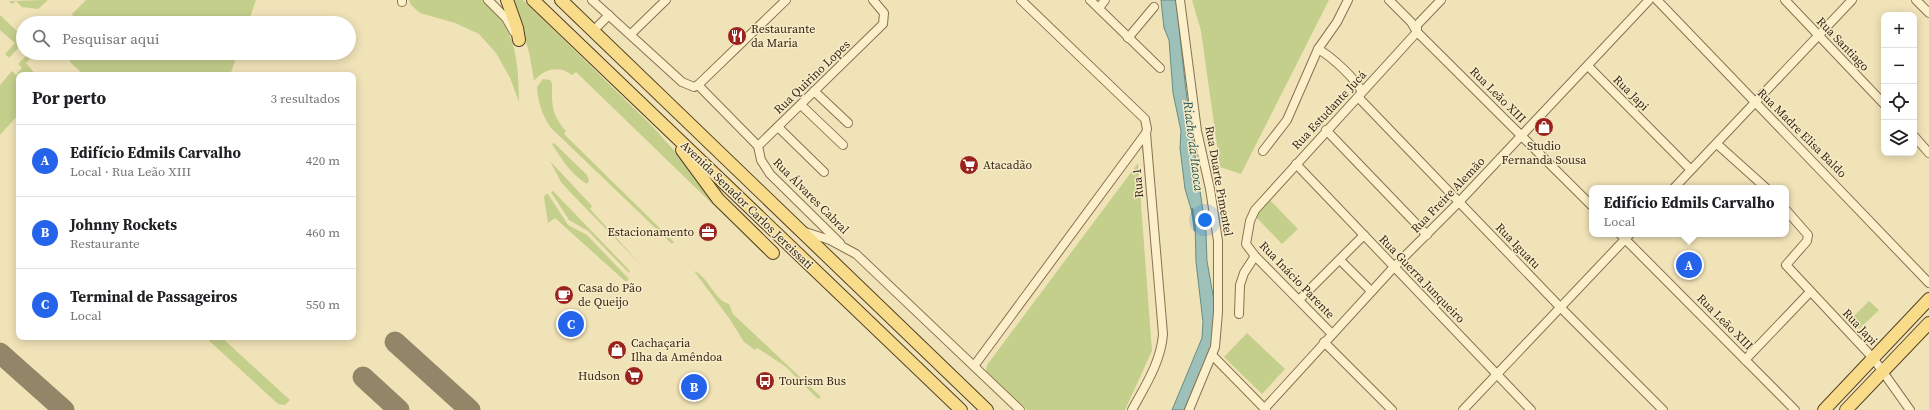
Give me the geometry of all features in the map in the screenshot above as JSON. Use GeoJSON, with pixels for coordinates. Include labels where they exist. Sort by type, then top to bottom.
{"type":"FeatureCollection","features":[{"type":"Feature","properties":{"kind":"main road"},"geometry":{"type":"LineString","coordinates":[[508,0],[517,28],[519,40]]}},
{"type":"Feature","properties":{"kind":"main road","name":"Avenida Senador Carlos Jereissati"},"geometry":{"type":"LineString","coordinates":[[533,0],[961,410]]}},
{"type":"Feature","properties":{"kind":"main road","name":"Avenida Senador Carlos Jereissati"},"geometry":{"type":"LineString","coordinates":[[561,0],[802,230],[987,410]]}},
{"type":"Feature","properties":{"kind":"main road"},"geometry":{"type":"LineString","coordinates":[[662,124],[718,199],[773,253]]}},
{"type":"Feature","properties":{"kind":"main road"},"geometry":{"type":"LineString","coordinates":[[1824,410],[1929,299]]}},
{"type":"Feature","properties":{"kind":"main road"},"geometry":{"type":"LineString","coordinates":[[1846,410],[1929,323]]}},
{"type":"Feature","properties":{"kind":"street"},"geometry":{"type":"LineString","coordinates":[[488,0],[506,18],[519,40]]}},
{"type":"Feature","properties":{"kind":"street"},"geometry":{"type":"LineString","coordinates":[[592,0],[682,82],[694,87],[698,85],[786,0]]}},
{"type":"Feature","properties":{"kind":"street"},"geometry":{"type":"LineString","coordinates":[[631,34],[666,0]]}},
{"type":"Feature","properties":{"kind":"street","name":"Rua Quirino Lopes"},"geometry":{"type":"LineString","coordinates":[[758,146],[883,24],[884,12],[873,0]]}},
{"type":"Feature","properties":{"kind":"street","name":"Rua 1"},"geometry":{"type":"LineString","coordinates":[[1021,0],[1145,119],[1163,334],[1162,346],[1158,360],[1132,410]]}},
{"type":"Feature","properties":{"kind":"street"},"geometry":{"type":"LineString","coordinates":[[1090,0],[1160,68]]}},
{"type":"Feature","properties":{"kind":"street"},"geometry":{"type":"LineString","coordinates":[[1099,8],[1105,0]]}},
{"type":"Feature","properties":{"kind":"street","name":"Rua Duarte Pimentel"},"geometry":{"type":"LineString","coordinates":[[1180,0],[1197,131],[1210,189],[1218,241],[1218,312],[1215,347],[1213,356],[1189,410]]}},
{"type":"Feature","properties":{"kind":"street"},"geometry":{"type":"LineString","coordinates":[[1263,151],[1287,120],[1318,49],[1336,22],[1348,0]]}},
{"type":"Feature","properties":{"kind":"street","name":"Rua Leão XIII"},"geometry":{"type":"LineString","coordinates":[[1389,0],[1411,22],[1417,32],[1589,203]]}},
{"type":"Feature","properties":{"kind":"street","name":"Rua Estudante Jucá"},"geometry":{"type":"LineString","coordinates":[[1246,244],[1250,221],[1255,210],[1326,130],[1417,32],[1417,25],[1441,0]]}},
{"type":"Feature","properties":{"kind":"street","name":"Rua Freire Alemão"},"geometry":{"type":"LineString","coordinates":[[1265,409],[1324,342],[1394,267],[1459,202],[1649,0]]}},
{"type":"Feature","properties":{"kind":"street","name":"Rua Madre Elisa Baldo"},"geometry":{"type":"LineString","coordinates":[[1657,0],[1755,103],[1851,200],[1929,284]]}},
{"type":"Feature","properties":{"kind":"street","name":"Rua Santiago"},"geometry":{"type":"LineString","coordinates":[[1785,0],[1881,101]]}},
{"type":"Feature","properties":{"kind":"street"},"geometry":{"type":"LineString","coordinates":[[1677,185],[1852,0]]}},
{"type":"Feature","properties":{"kind":"street"},"geometry":{"type":"LineString","coordinates":[[1916,0],[1929,13]]}},
{"type":"Feature","properties":{"kind":"street"},"geometry":{"type":"LineString","coordinates":[[1128,38],[1154,7]]}},
{"type":"Feature","properties":{"kind":"street"},"geometry":{"type":"LineString","coordinates":[[593,31],[609,15]]}},
{"type":"Feature","properties":{"kind":"street","name":"Rua Iguatu"},"geometry":{"type":"LineString","coordinates":[[1318,49],[1337,64],[1356,83],[1360,94],[1459,202],[1561,308],[1663,410]]}},
{"type":"Feature","properties":{"kind":"street","name":"Rua Japi"},"geometry":{"type":"LineString","coordinates":[[1588,66],[1691,170]]}},
{"type":"Feature","properties":{"kind":"street","name":"Rua Álvares Cabral"},"geometry":{"type":"LineString","coordinates":[[698,85],[758,146],[761,160],[770,174],[845,247]]}},
{"type":"Feature","properties":{"kind":"street"},"geometry":{"type":"LineString","coordinates":[[814,91],[848,123]]}},
{"type":"Feature","properties":{"kind":"street"},"geometry":{"type":"LineString","coordinates":[[801,105],[843,145]]}},
{"type":"Feature","properties":{"kind":"street"},"geometry":{"type":"LineString","coordinates":[[778,127],[824,172]]}},
{"type":"Feature","properties":{"kind":"street"},"geometry":{"type":"LineString","coordinates":[[1326,130],[1427,235]]}},
{"type":"Feature","properties":{"kind":"street"},"geometry":{"type":"LineString","coordinates":[[974,366],[1146,133]]}},
{"type":"Feature","properties":{"kind":"street"},"geometry":{"type":"LineString","coordinates":[[1917,139],[1929,153]]}},
{"type":"Feature","properties":{"kind":"street"},"geometry":{"type":"LineString","coordinates":[[1717,144],[1763,185]]}},
{"type":"Feature","properties":{"kind":"street","name":"Rua Guerra Junqueiro"},"geometry":{"type":"LineString","coordinates":[[1296,164],[1531,410]]}},
{"type":"Feature","properties":{"kind":"street","name":"Rua Japi"},"geometry":{"type":"LineString","coordinates":[[1789,213],[1807,233],[1808,237],[1786,265],[1872,358],[1910,410]]}},
{"type":"Feature","properties":{"kind":"street","name":"Rua Álvares Cabral"},"geometry":{"type":"LineString","coordinates":[[802,230],[845,247],[856,254],[1020,410]]}},
{"type":"Feature","properties":{"kind":"street"},"geometry":{"type":"LineString","coordinates":[[1299,300],[1364,236]]}},
{"type":"Feature","properties":{"kind":"street"},"geometry":{"type":"LineString","coordinates":[[1463,410],[1561,308],[1624,237]]}},
{"type":"Feature","properties":{"kind":"street","name":"Rua Leão XIII"},"geometry":{"type":"LineString","coordinates":[[1626,237],[1795,410]]}},
{"type":"Feature","properties":{"kind":"street","name":"Rua Inácio Parente"},"geometry":{"type":"LineString","coordinates":[[1246,244],[1255,256],[1332,334]]}},
{"type":"Feature","properties":{"kind":"street"},"geometry":{"type":"LineString","coordinates":[[1239,314],[1240,285],[1244,273],[1255,256]]}},
{"type":"Feature","properties":{"kind":"street"},"geometry":{"type":"LineString","coordinates":[[1340,260],[1372,292]]}},
{"type":"Feature","properties":{"kind":"street"},"geometry":{"type":"LineString","coordinates":[[1745,360],[1810,292]]}},
{"type":"Feature","properties":{"kind":"street"},"geometry":{"type":"LineString","coordinates":[[1324,342],[1392,410]]}},
{"type":"Feature","properties":{"kind":"street"},"geometry":{"type":"LineString","coordinates":[[1213,356],[1265,409]]}},
{"type":"Feature","properties":{"kind":"green space"},"geometry":{"type":"Polygon","coordinates":[[[48,0],[38,9],[22,7],[16,1],[12,4],[9,1],[48,0]]]}},
{"type":"Feature","properties":{"kind":"green space"},"geometry":{"type":"Polygon","coordinates":[[[86,0],[256,0],[250,16],[73,16],[72,14],[86,0]]]}},
{"type":"Feature","properties":{"kind":"green space"},"geometry":{"type":"Polygon","coordinates":[[[409,0],[483,0],[494,11],[509,34],[518,72],[519,102],[510,78],[496,53],[479,34],[455,23],[420,13],[411,5],[409,0]]]}},
{"type":"Feature","properties":{"kind":"green space"},"geometry":{"type":"Polygon","coordinates":[[[513,0],[523,0],[651,125],[766,252],[764,254],[576,72],[572,75],[557,69],[547,71],[534,81],[529,52],[513,0]]]}},
{"type":"Feature","properties":{"kind":"green space"},"geometry":{"type":"Polygon","coordinates":[[[1192,0],[1329,0],[1241,174],[1220,167],[1201,31],[1192,0]]]}},
{"type":"Feature","properties":{"kind":"green space"},"geometry":{"type":"Polygon","coordinates":[[[0,15],[16,30],[16,50],[9,58],[5,54],[15,43],[0,30],[0,15]]]}},
{"type":"Feature","properties":{"kind":"green space"},"geometry":{"type":"Polygon","coordinates":[[[22,60],[29,60],[26,63],[34,72],[19,72],[22,68],[18,64],[22,60]]]}},
{"type":"Feature","properties":{"kind":"green space"},"geometry":{"type":"Polygon","coordinates":[[[69,60],[235,60],[231,72],[81,72],[69,60]]]}},
{"type":"Feature","properties":{"kind":"green space"},"geometry":{"type":"Polygon","coordinates":[[[12,71],[16,75],[16,117],[0,135],[0,85],[12,71]]]}},
{"type":"Feature","properties":{"kind":"green space"},"geometry":{"type":"Polygon","coordinates":[[[543,79],[550,80],[552,83],[553,108],[557,119],[566,131],[564,134],[674,242],[672,244],[551,128],[543,114],[538,98],[537,87],[543,79]]]}},
{"type":"Feature","properties":{"kind":"green space"},"geometry":{"type":"Polygon","coordinates":[[[554,143],[587,175],[589,181],[587,184],[576,176],[567,166],[552,144],[554,143]]]}},
{"type":"Feature","properties":{"kind":"green space"},"geometry":{"type":"Polygon","coordinates":[[[550,161],[592,206],[590,209],[644,268],[561,182],[550,161]]]}},
{"type":"Feature","properties":{"kind":"green space"},"geometry":{"type":"Polygon","coordinates":[[[1138,163],[1152,351],[1125,410],[1027,410],[986,371],[987,365],[1138,163]]]}},
{"type":"Feature","properties":{"kind":"green space"},"geometry":{"type":"Polygon","coordinates":[[[553,191],[630,271],[629,273],[588,231],[569,220],[551,192],[553,191]]]}},
{"type":"Feature","properties":{"kind":"green space"},"geometry":{"type":"Polygon","coordinates":[[[548,194],[568,225],[587,235],[629,279],[627,281],[625,281],[555,218],[548,223],[544,197],[548,194]]]}},
{"type":"Feature","properties":{"kind":"green space"},"geometry":{"type":"Polygon","coordinates":[[[1270,200],[1298,229],[1282,244],[1254,215],[1270,200]]]}},
{"type":"Feature","properties":{"kind":"green space"},"geometry":{"type":"Polygon","coordinates":[[[694,271],[704,278],[719,298],[729,304],[733,314],[821,397],[818,399],[785,366],[759,349],[757,348],[755,350],[744,342],[729,318],[694,271]]]}},
{"type":"Feature","properties":{"kind":"green space"},"geometry":{"type":"Polygon","coordinates":[[[1869,301],[1879,310],[1859,329],[1850,320],[1869,301]]]}},
{"type":"Feature","properties":{"kind":"green space"},"geometry":{"type":"Polygon","coordinates":[[[1247,333],[1285,369],[1262,394],[1224,357],[1247,333]]]}},
{"type":"Feature","properties":{"kind":"green space"},"geometry":{"type":"Polygon","coordinates":[[[208,340],[224,340],[290,400],[285,405],[278,404],[208,340]]]}},
{"type":"Feature","properties":{"kind":"water"},"geometry":{"type":"Polygon","coordinates":[[[1161,0],[1176,0],[1186,91],[1206,233],[1207,261],[1215,306],[1214,337],[1210,350],[1184,410],[1172,410],[1202,338],[1203,322],[1196,262],[1195,222],[1185,189],[1180,148],[1181,131],[1173,93],[1169,40],[1164,28],[1161,0]]]}},
{"type":"Feature","properties":{"kind":"waterway","name":"Riacho da Itaoca"},"geometry":{"type":"LineString","coordinates":[[1192,209],[1195,230]]}},
{"type":"Feature","properties":{"kind":"taxiway"},"geometry":{"type":"LineString","coordinates":[[395,342],[470,410]]}},
{"type":"Feature","properties":{"kind":"taxiway"},"geometry":{"type":"LineString","coordinates":[[0,353],[64,410]]}},
{"type":"Feature","properties":{"kind":"taxiway"},"geometry":{"type":"LineString","coordinates":[[363,377],[399,410]]}},
{"type":"Feature","properties":{"kind":"place","name":"Restaurante da Maria"},"geometry":{"type":"Point","coordinates":[737,36]}},
{"type":"Feature","properties":{"kind":"place","name":"Studio Fernanda Sousa"},"geometry":{"type":"Point","coordinates":[1544,127]}},
{"type":"Feature","properties":{"kind":"place","name":"Atacadão"},"geometry":{"type":"Point","coordinates":[969,165]}},
{"type":"Feature","properties":{"kind":"place","name":"Estacionamento"},"geometry":{"type":"Point","coordinates":[708,232]}},
{"type":"Feature","properties":{"kind":"place","name":"Edifício Edmils Carvalho"},"geometry":{"type":"Point","coordinates":[1689,265]}},
{"type":"Feature","properties":{"kind":"place","name":"Casa do Pão de Queijo"},"geometry":{"type":"Point","coordinates":[564,295]}},
{"type":"Feature","properties":{"kind":"place","name":"Terminal de Passageiros"},"geometry":{"type":"Point","coordinates":[571,324]}},
{"type":"Feature","properties":{"kind":"place","name":"Cachaçaria Ilha da Amêndoa"},"geometry":{"type":"Point","coordinates":[617,350]}},
{"type":"Feature","properties":{"kind":"place","name":"Hudson"},"geometry":{"type":"Point","coordinates":[634,376]}},
{"type":"Feature","properties":{"kind":"place","name":"Tourism Bus"},"geometry":{"type":"Point","coordinates":[765,381]}},
{"type":"Feature","properties":{"kind":"place","name":"Johnny Rockets"},"geometry":{"type":"Point","coordinates":[694,387]}}]}
